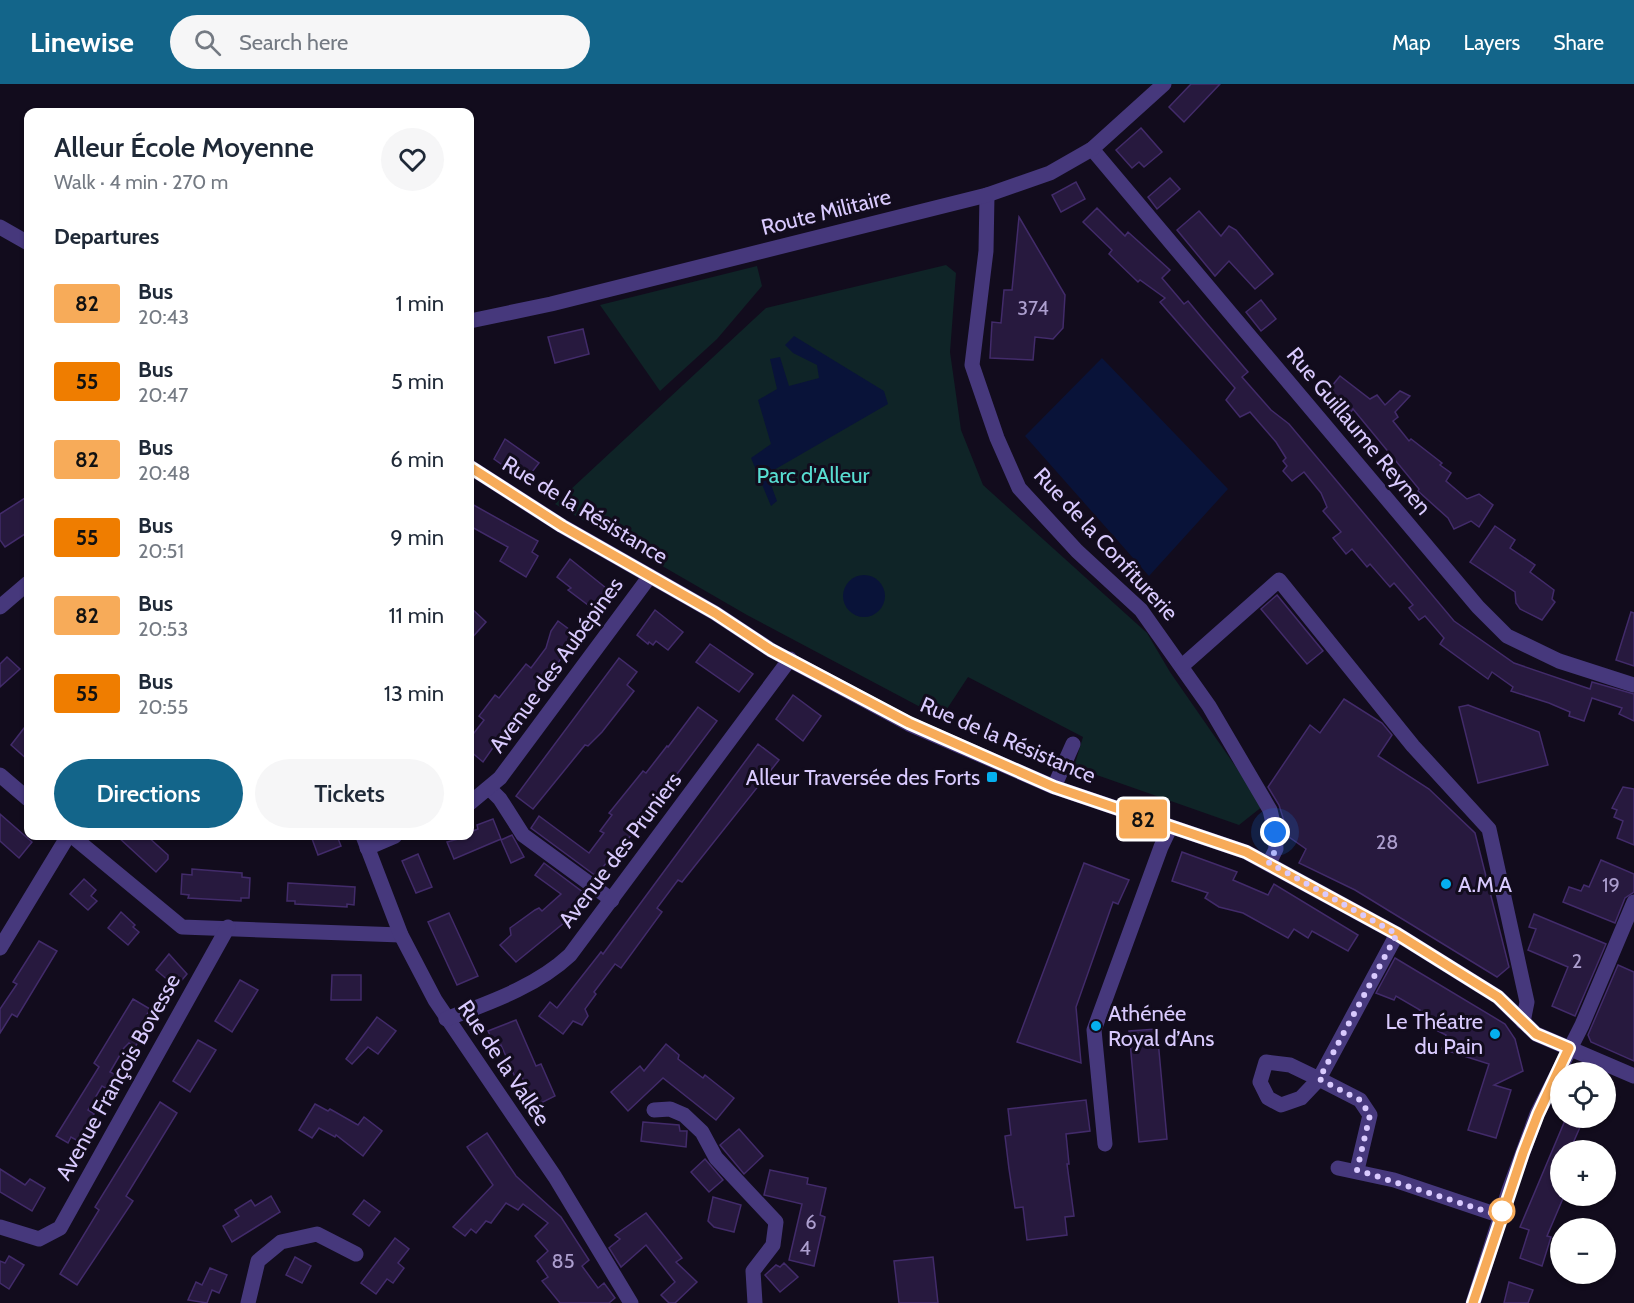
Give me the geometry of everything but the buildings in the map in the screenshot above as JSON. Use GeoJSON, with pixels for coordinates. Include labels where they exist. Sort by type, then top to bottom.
{"type":"FeatureCollection","features":[{"type":"Feature","properties":{"kind":"street","name":"Route Militaire"},"geometry":{"type":"LineString","coordinates":[[474,320],[551,304],[987,195],[1050,173],[1092,149],[1164,84]]}},
{"type":"Feature","properties":{"kind":"street","name":"Rue Guillaume Reynen"},"geometry":{"type":"LineString","coordinates":[[1092,149],[1478,607],[1507,636],[1559,662],[1634,685]]}},
{"type":"Feature","properties":{"kind":"street","name":"Rue de la Confiturerie"},"geometry":{"type":"LineString","coordinates":[[987,195],[986,251],[972,365],[997,438],[1019,488],[1077,551],[1141,610],[1182,666],[1242,759],[1269,810],[1275,832],[1276,849],[1269,863]]}},
{"type":"Feature","properties":{"kind":"street"},"geometry":{"type":"LineString","coordinates":[[0,227],[24,241]]}},
{"type":"Feature","properties":{"kind":"street","name":"Rue de la Résistance"},"geometry":{"type":"LineString","coordinates":[[474,470],[562,526],[790,659],[909,723],[1054,787],[1246,852],[1269,863],[1397,934],[1498,997],[1536,1034],[1634,1076]]}},
{"type":"Feature","properties":{"kind":"street","name":"Avenue des Aubépines"},"geometry":{"type":"LineString","coordinates":[[474,800],[490,789],[500,778],[650,576]]}},
{"type":"Feature","properties":{"kind":"street"},"geometry":{"type":"LineString","coordinates":[[1182,666],[1279,580],[1413,746],[1489,829],[1527,1002],[1523,1022]]}},
{"type":"Feature","properties":{"kind":"street"},"geometry":{"type":"LineString","coordinates":[[0,606],[24,586]]}},
{"type":"Feature","properties":{"kind":"street","name":"Avenue des Pruniers"},"geometry":{"type":"LineString","coordinates":[[446,1019],[513,991],[556,968],[579,945],[790,659]]}},
{"type":"Feature","properties":{"kind":"street"},"geometry":{"type":"LineString","coordinates":[[1054,787],[1073,744]]}},
{"type":"Feature","properties":{"kind":"street"},"geometry":{"type":"LineString","coordinates":[[0,775],[24,796]]}},
{"type":"Feature","properties":{"kind":"street"},"geometry":{"type":"LineString","coordinates":[[490,789],[500,799],[523,835],[612,900]]}},
{"type":"Feature","properties":{"kind":"street"},"geometry":{"type":"LineString","coordinates":[[1105,1143],[1094,1030],[1170,828]]}},
{"type":"Feature","properties":{"kind":"street"},"geometry":{"type":"LineString","coordinates":[[0,948],[68,840]]}},
{"type":"Feature","properties":{"kind":"street"},"geometry":{"type":"LineString","coordinates":[[75,840],[182,927],[401,935]]}},
{"type":"Feature","properties":{"kind":"street","name":"Rue de la Vallée"},"geometry":{"type":"LineString","coordinates":[[365,842],[401,935],[446,1019],[555,1177],[631,1303]]}},
{"type":"Feature","properties":{"kind":"street"},"geometry":{"type":"LineString","coordinates":[[1473,1303],[1501,1216],[1538,1114],[1582,1025],[1634,902]]}},
{"type":"Feature","properties":{"kind":"street","name":"Avenue François Bovesse"},"geometry":{"type":"LineString","coordinates":[[0,1227],[39,1239],[60,1228],[228,927]]}},
{"type":"Feature","properties":{"kind":"street"},"geometry":{"type":"LineString","coordinates":[[1357,1170],[1370,1115],[1360,1100],[1319,1079],[1397,934]]}},
{"type":"Feature","properties":{"kind":"street"},"geometry":{"type":"LineString","coordinates":[[654,1110],[670,1109],[684,1115],[702,1132],[716,1158],[776,1222],[773,1245],[753,1271],[755,1303]]}},
{"type":"Feature","properties":{"kind":"street"},"geometry":{"type":"LineString","coordinates":[[1338,1168],[1357,1170],[1501,1216]]}},
{"type":"Feature","properties":{"kind":"street"},"geometry":{"type":"LineString","coordinates":[[248,1303],[258,1261],[281,1242],[317,1234],[356,1254]]}},
{"type":"Feature","properties":{"kind":"green space","name":"Parc d'Alleur"},"geometry":{"type":"Polygon","coordinates":[[[946,265],[956,273],[950,352],[961,430],[983,485],[1147,633],[1170,672],[1263,806],[1239,825],[1074,767],[1083,737],[968,677],[941,718],[747,615],[555,504],[766,308],[946,265]]]}},
{"type":"Feature","properties":{"kind":"green space"},"geometry":{"type":"Polygon","coordinates":[[[757,266],[762,286],[717,339],[660,391],[600,305],[757,266]]]}},
{"type":"Feature","properties":{"kind":"water"},"geometry":{"type":"Polygon","coordinates":[[[794,336],[884,391],[888,404],[767,474],[777,501],[771,506],[751,458],[771,444],[758,400],[777,389],[770,359],[780,357],[789,386],[819,378],[817,365],[793,353],[785,345],[794,336]]]}},
{"type":"Feature","properties":{"kind":"water"},"geometry":{"type":"Polygon","coordinates":[[[1102,358],[1228,489],[1149,576],[1025,436],[1102,358]]]}},
{"type":"Feature","properties":{"kind":"water"},"geometry":{"type":"Polygon","coordinates":[[[864,575],[879,581],[885,596],[879,611],[864,617],[849,611],[843,596],[849,581],[864,575]]]}},
{"type":"Feature","properties":{"kind":"bus line","name":"82"},"geometry":{"type":"LineString","coordinates":[[474,470],[562,526],[715,613],[771,650],[909,723],[1054,787],[1246,852],[1274,865],[1397,934],[1498,997],[1536,1034],[1569,1048],[1538,1114],[1509,1190],[1473,1303]]}},
{"type":"Feature","properties":{"kind":"place","name":"Alleur Traversée des Forts"},"geometry":{"type":"Point","coordinates":[992,777]}},
{"type":"Feature","properties":{"kind":"place","name":"A.M.A"},"geometry":{"type":"Point","coordinates":[1446,884]}},
{"type":"Feature","properties":{"kind":"place","name":"Athénée Royal d’Ans"},"geometry":{"type":"Point","coordinates":[1096,1026]}},
{"type":"Feature","properties":{"kind":"place","name":"Le Théatre du Pain"},"geometry":{"type":"Point","coordinates":[1495,1034]}},
{"type":"Feature","properties":{"kind":"route"},"geometry":{"type":"LineString","coordinates":[[1275,832],[1276,849],[1269,863],[1397,934],[1319,1079],[1360,1100],[1370,1115],[1367,1136],[1357,1170],[1501,1216],[1502,1211]]}}]}
